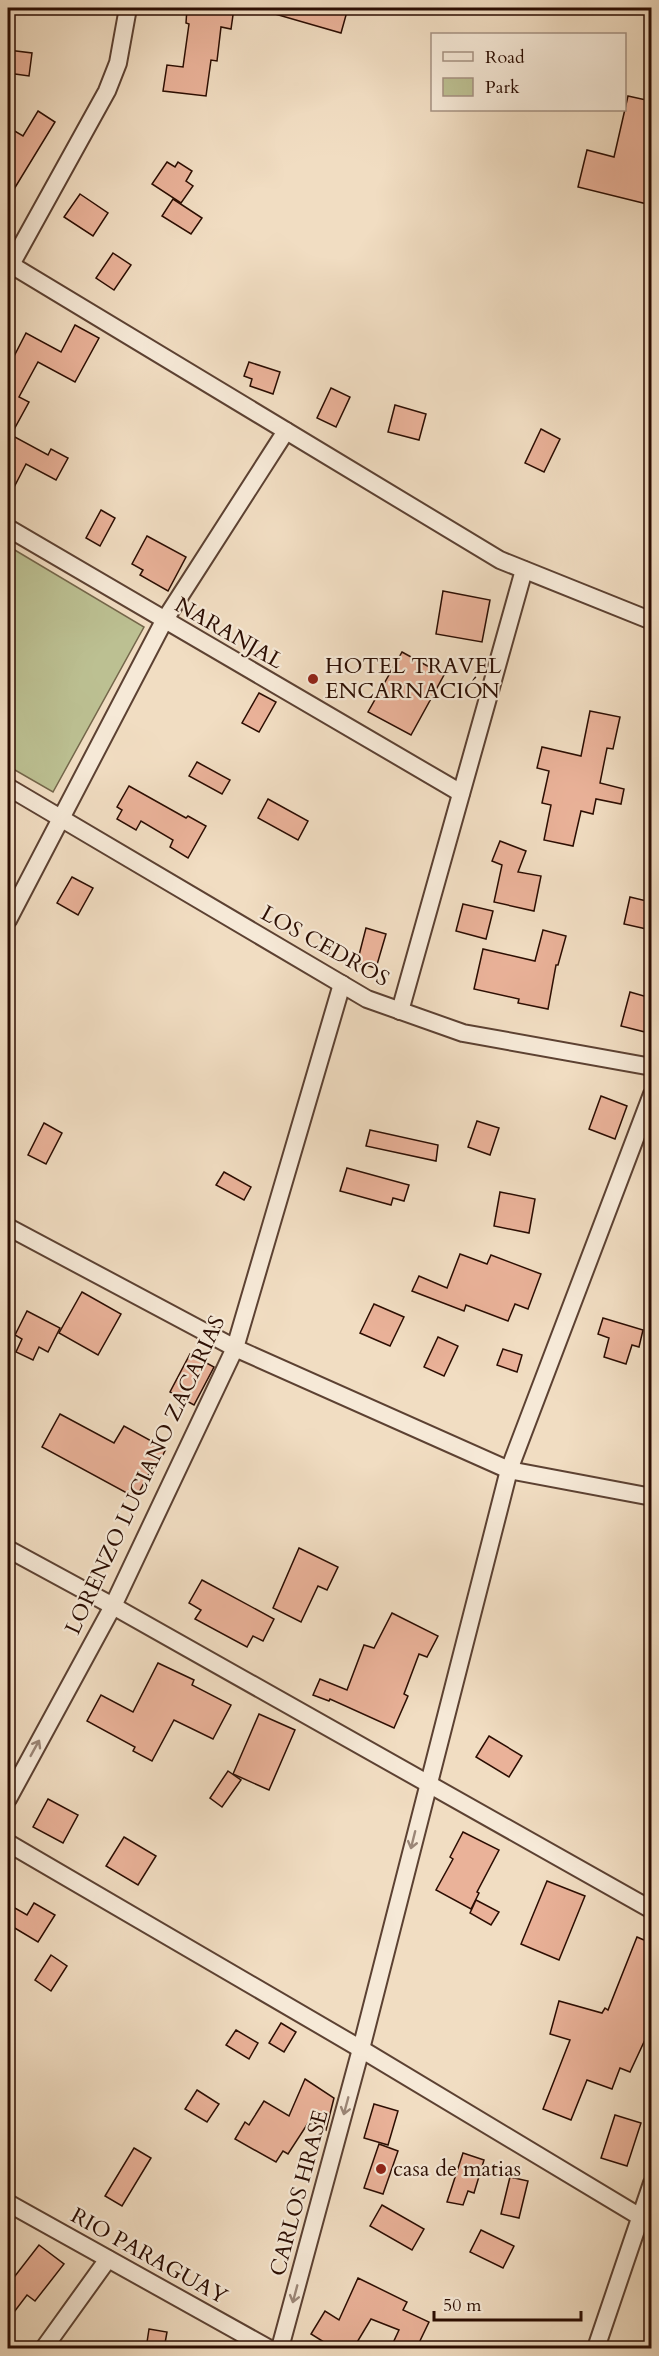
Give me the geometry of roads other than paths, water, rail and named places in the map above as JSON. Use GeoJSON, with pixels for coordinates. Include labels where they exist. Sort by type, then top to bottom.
{"type":"FeatureCollection","features":[{"type":"Feature","properties":{"kind":"street"},"geometry":{"type":"LineString","coordinates":[[128,8],[118,63],[107,91],[8,266],[500,560],[651,621]]}},
{"type":"Feature","properties":{"kind":"street"},"geometry":{"type":"LineString","coordinates":[[8,920],[164,621],[286,431]]}},
{"type":"Feature","properties":{"kind":"street","name":"NARANJAL"},"geometry":{"type":"LineString","coordinates":[[8,528],[461,793]]}},
{"type":"Feature","properties":{"kind":"street"},"geometry":{"type":"LineString","coordinates":[[400,1011],[524,570]]}},
{"type":"Feature","properties":{"kind":"street","name":"LOS CEDROS"},"geometry":{"type":"LineString","coordinates":[[8,787],[367,999],[463,1033],[651,1067]]}},
{"type":"Feature","properties":{"kind":"street","name":"LORENZO LUCIANO ZACARIAS"},"geometry":{"type":"LineString","coordinates":[[8,1799],[113,1606],[235,1348],[342,984]]}},
{"type":"Feature","properties":{"kind":"street","name":"CARLOS HRASE"},"geometry":{"type":"LineString","coordinates":[[280,2349],[361,2049],[509,1470],[651,1094]]}},
{"type":"Feature","properties":{"kind":"street"},"geometry":{"type":"LineString","coordinates":[[8,1227],[235,1348],[509,1470],[651,1497]]}},
{"type":"Feature","properties":{"kind":"street"},"geometry":{"type":"LineString","coordinates":[[8,1549],[651,1910]]}},
{"type":"Feature","properties":{"kind":"street"},"geometry":{"type":"LineString","coordinates":[[8,1843],[361,2049],[646,2220]]}},
{"type":"Feature","properties":{"kind":"street"},"geometry":{"type":"LineString","coordinates":[[596,2349],[646,2220],[651,2183]]}},
{"type":"Feature","properties":{"kind":"street","name":"RIO PARAGUAY"},"geometry":{"type":"LineString","coordinates":[[8,2203],[268,2349]]}},
{"type":"Feature","properties":{"kind":"street"},"geometry":{"type":"LineString","coordinates":[[44,2349],[108,2259]]}},
{"type":"Feature","properties":{"kind":"place","name":"HOTEL TRAVEL ENCARNACIÓN"},"geometry":{"type":"Point","coordinates":[313,679]}},
{"type":"Feature","properties":{"kind":"place","name":"casa de matias"},"geometry":{"type":"Point","coordinates":[381,2169]}}]}
